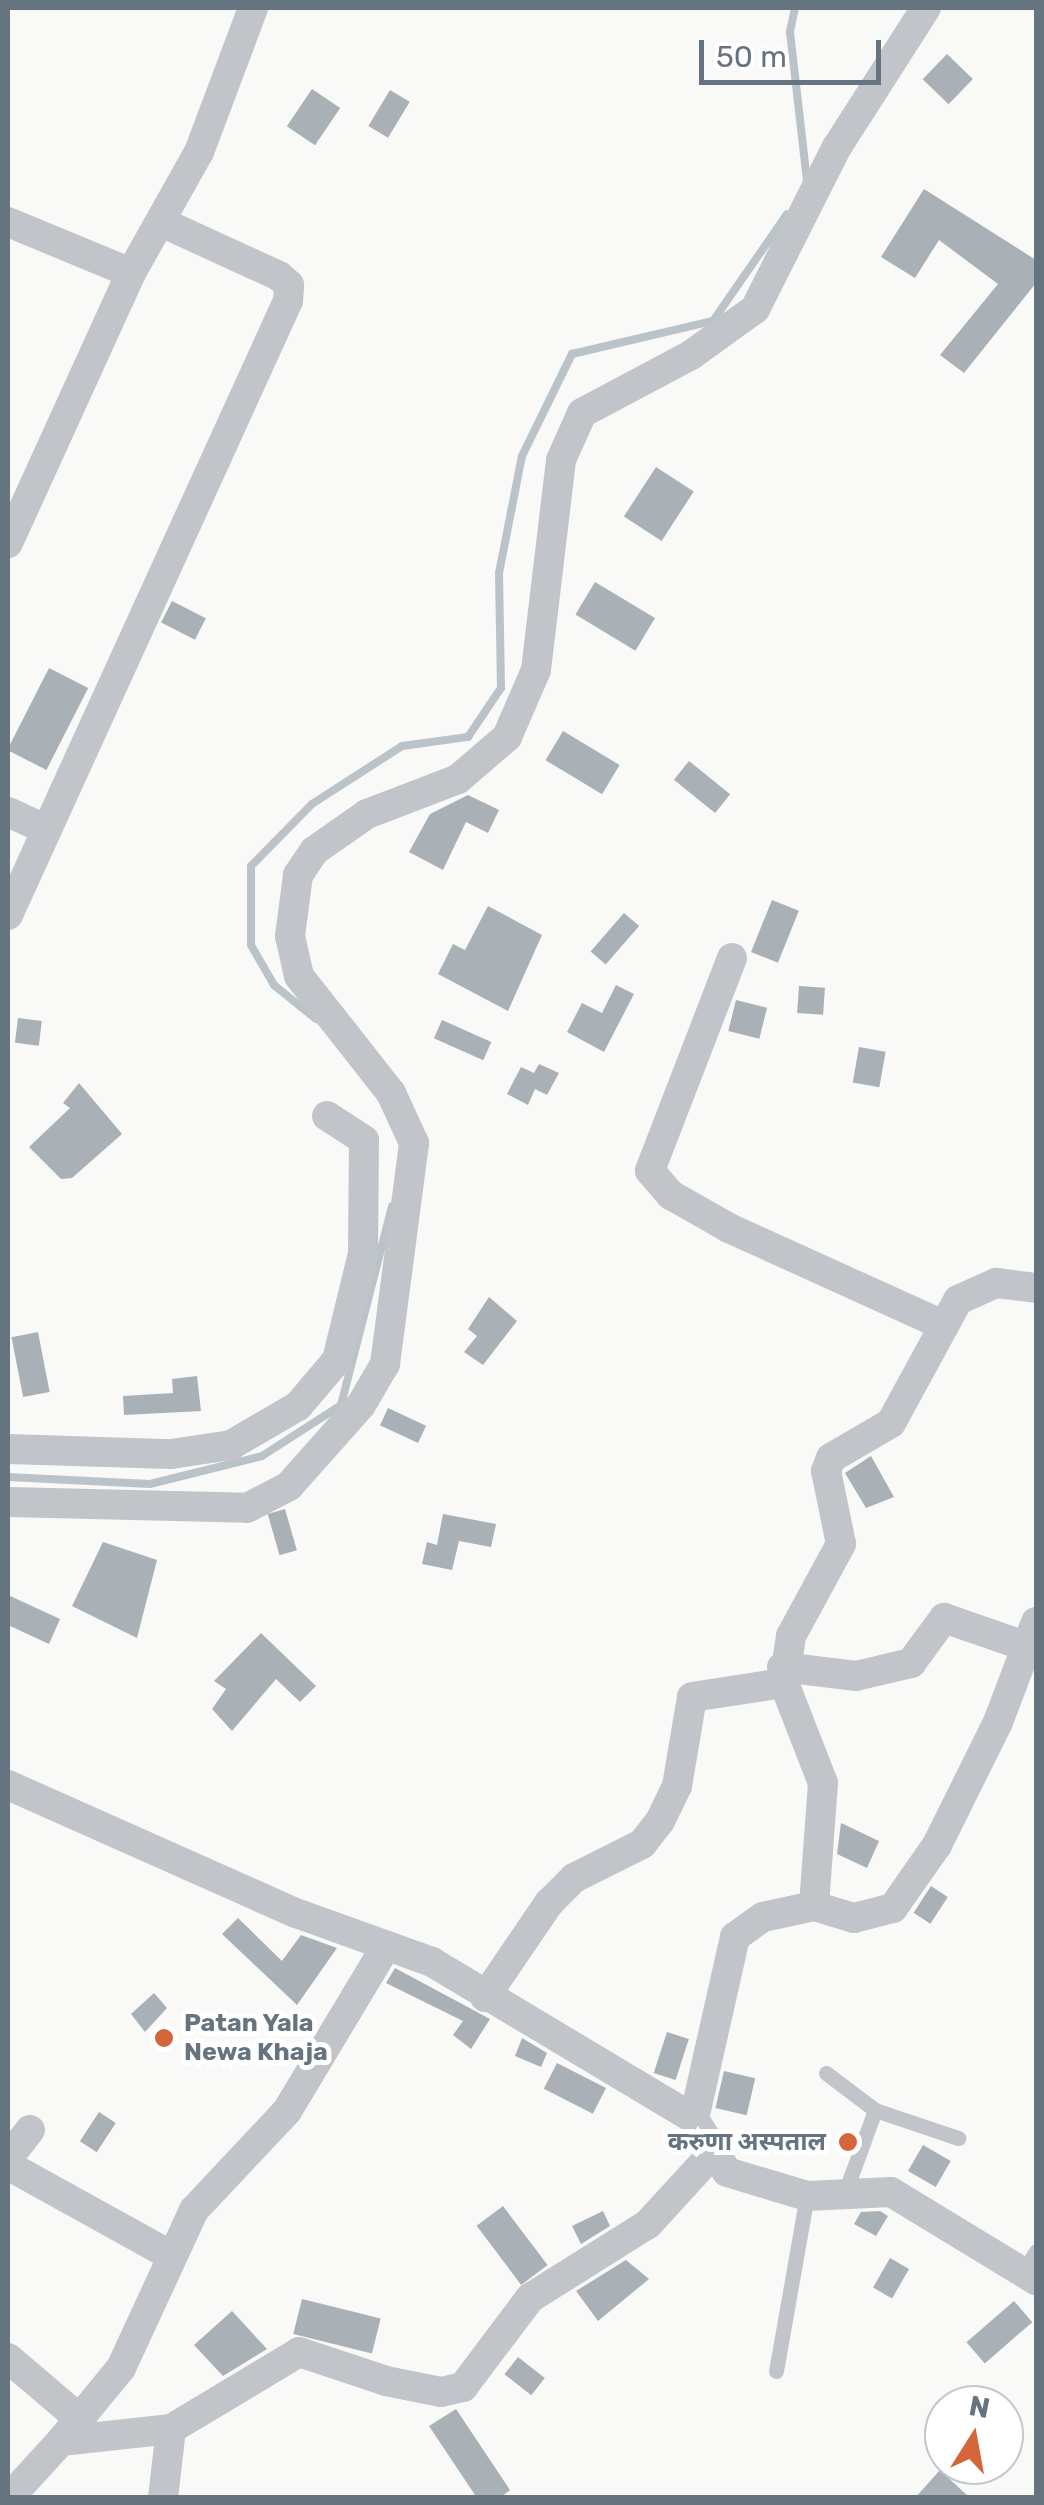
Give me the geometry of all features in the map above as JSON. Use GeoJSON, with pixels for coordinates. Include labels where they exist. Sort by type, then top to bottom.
{"type":"FeatureCollection","features":[{"type":"Feature","properties":{"kind":"street"},"geometry":{"type":"LineString","coordinates":[[8,542],[131,273],[163,223],[253,8]]}},
{"type":"Feature","properties":{"kind":"street"},"geometry":{"type":"LineString","coordinates":[[8,1502],[49,1498],[112,1511],[204,1513],[247,1508],[290,1486],[361,1405],[385,1364],[414,1143],[391,1093],[299,976],[290,936],[298,875],[314,851],[367,814],[458,779],[507,737],[536,670],[561,460],[582,414],[691,355],[755,308],[837,147],[926,8]]}},
{"type":"Feature","properties":{"kind":"street"},"geometry":{"type":"LineString","coordinates":[[8,915],[288,301],[289,284],[279,276],[163,223]]}},
{"type":"Feature","properties":{"kind":"street"},"geometry":{"type":"LineString","coordinates":[[10,227],[131,273]]}},
{"type":"Feature","properties":{"kind":"street"},"geometry":{"type":"LineString","coordinates":[[8,812],[45,829]]}},
{"type":"Feature","properties":{"kind":"street"},"geometry":{"type":"LineString","coordinates":[[732,958],[650,1170],[671,1195],[729,1228],[941,1324]]}},
{"type":"Feature","properties":{"kind":"street"},"geometry":{"type":"LineString","coordinates":[[8,1449],[216,1448],[298,1406],[338,1360],[364,1253],[364,1140],[328,1116]]}},
{"type":"Feature","properties":{"kind":"street"},"geometry":{"type":"LineString","coordinates":[[814,1906],[824,1783],[783,1675],[841,1544],[826,1467],[890,1423],[929,1361],[941,1324],[973,1288],[1036,1288]]}},
{"type":"Feature","properties":{"kind":"street"},"geometry":{"type":"LineString","coordinates":[[484,1997],[548,1903],[574,1878],[642,1844],[660,1821],[676,1786],[692,1698],[783,1675],[856,1676],[910,1663],[944,1618],[1031,1634],[998,1722],[936,1846],[893,1908],[854,1918],[814,1906],[763,1917],[735,1937],[694,2119]]}},
{"type":"Feature","properties":{"kind":"street"},"geometry":{"type":"LineString","coordinates":[[8,1784],[386,1948],[432,1962],[484,1997],[694,2119],[727,2172],[807,2196],[844,2198],[891,2192],[1032,2268]]}},
{"type":"Feature","properties":{"kind":"street"},"geometry":{"type":"LineString","coordinates":[[9,2498],[71,2431],[121,2368],[194,2210],[286,2111],[386,1948]]}},
{"type":"Feature","properties":{"kind":"street"},"geometry":{"type":"LineString","coordinates":[[30,2130],[10,2154],[24,2179],[170,2255]]}},
{"type":"Feature","properties":{"kind":"street"},"geometry":{"type":"LineString","coordinates":[[71,2431],[171,2429],[299,2352],[404,2385],[463,2387],[530,2298],[648,2224],[714,2152]]}},
{"type":"Feature","properties":{"kind":"street"},"geometry":{"type":"LineString","coordinates":[[8,2358],[71,2431]]}},
{"type":"Feature","properties":{"kind":"street"},"geometry":{"type":"LineString","coordinates":[[164,2498],[171,2429]]}},
{"type":"Feature","properties":{"kind":"lane"},"geometry":{"type":"LineString","coordinates":[[826,2073],[876,2110],[958,2138]]}},
{"type":"Feature","properties":{"kind":"lane"},"geometry":{"type":"LineString","coordinates":[[844,2198],[876,2110]]}},
{"type":"Feature","properties":{"kind":"lane"},"geometry":{"type":"LineString","coordinates":[[776,2371],[807,2196]]}},
{"type":"Feature","properties":{"kind":"building"},"geometry":{"type":"Polygon","coordinates":[[[947,54],[973,79],[949,104],[923,79],[947,54]]]}},
{"type":"Feature","properties":{"kind":"building"},"geometry":{"type":"Polygon","coordinates":[[[312,89],[340,108],[315,145],[287,126],[312,89]]]}},
{"type":"Feature","properties":{"kind":"building"},"geometry":{"type":"Polygon","coordinates":[[[390,90],[410,102],[388,138],[368,126],[390,90]]]}},
{"type":"Feature","properties":{"kind":"building"},"geometry":{"type":"Polygon","coordinates":[[[924,189],[1036,260],[1036,283],[964,373],[940,355],[998,284],[939,240],[915,278],[881,257],[924,189]]]}},
{"type":"Feature","properties":{"kind":"building"},"geometry":{"type":"Polygon","coordinates":[[[656,467],[694,492],[662,541],[624,516],[656,467]]]}},
{"type":"Feature","properties":{"kind":"building"},"geometry":{"type":"Polygon","coordinates":[[[595,582],[655,618],[635,651],[575,615],[595,582]]]}},
{"type":"Feature","properties":{"kind":"building"},"geometry":{"type":"Polygon","coordinates":[[[172,601],[206,618],[195,640],[161,622],[172,601]]]}},
{"type":"Feature","properties":{"kind":"building"},"geometry":{"type":"Polygon","coordinates":[[[49,668],[88,688],[46,770],[8,748],[49,668]]]}},
{"type":"Feature","properties":{"kind":"building"},"geometry":{"type":"Polygon","coordinates":[[[563,731],[620,765],[602,794],[545,760],[563,731]]]}},
{"type":"Feature","properties":{"kind":"building"},"geometry":{"type":"Polygon","coordinates":[[[689,761],[730,794],[715,813],[674,780],[689,761]]]}},
{"type":"Feature","properties":{"kind":"building"},"geometry":{"type":"Polygon","coordinates":[[[468,795],[499,810],[488,833],[466,822],[443,870],[409,852],[430,814],[468,795]]]}},
{"type":"Feature","properties":{"kind":"building"},"geometry":{"type":"Polygon","coordinates":[[[772,900],[799,911],[778,963],[751,952],[772,900]]]}},
{"type":"Feature","properties":{"kind":"building"},"geometry":{"type":"Polygon","coordinates":[[[488,906],[542,935],[508,1011],[438,974],[453,944],[465,950],[488,906]]]}},
{"type":"Feature","properties":{"kind":"building"},"geometry":{"type":"Polygon","coordinates":[[[624,913],[639,926],[606,965],[591,951],[624,913]]]}},
{"type":"Feature","properties":{"kind":"building"},"geometry":{"type":"Polygon","coordinates":[[[616,985],[634,994],[604,1052],[567,1032],[582,1003],[602,1013],[616,985]]]}},
{"type":"Feature","properties":{"kind":"building"},"geometry":{"type":"Polygon","coordinates":[[[799,986],[825,988],[823,1015],[797,1013],[799,986]]]}},
{"type":"Feature","properties":{"kind":"building"},"geometry":{"type":"Polygon","coordinates":[[[736,1000],[767,1008],[759,1039],[728,1031],[736,1000]]]}},
{"type":"Feature","properties":{"kind":"building"},"geometry":{"type":"Polygon","coordinates":[[[18,1018],[42,1021],[39,1046],[15,1043],[18,1018]]]}},
{"type":"Feature","properties":{"kind":"building"},"geometry":{"type":"Polygon","coordinates":[[[442,1020],[491,1042],[483,1060],[434,1038],[442,1020]]]}},
{"type":"Feature","properties":{"kind":"building"},"geometry":{"type":"Polygon","coordinates":[[[859,1047],[886,1052],[879,1087],[853,1082],[859,1047]]]}},
{"type":"Feature","properties":{"kind":"building"},"geometry":{"type":"Polygon","coordinates":[[[539,1064],[559,1073],[547,1095],[535,1089],[528,1105],[507,1094],[521,1067],[534,1073],[539,1064]]]}},
{"type":"Feature","properties":{"kind":"building"},"geometry":{"type":"Polygon","coordinates":[[[79,1083],[122,1134],[72,1178],[61,1179],[29,1147],[70,1108],[63,1103],[79,1083]]]}},
{"type":"Feature","properties":{"kind":"building"},"geometry":{"type":"Polygon","coordinates":[[[489,1297],[517,1321],[483,1365],[464,1352],[477,1336],[468,1329],[489,1297]]]}},
{"type":"Feature","properties":{"kind":"building"},"geometry":{"type":"Polygon","coordinates":[[[38,1332],[50,1392],[23,1397],[11,1337],[38,1332]]]}},
{"type":"Feature","properties":{"kind":"building"},"geometry":{"type":"Polygon","coordinates":[[[197,1376],[201,1411],[124,1415],[123,1396],[173,1393],[172,1379],[197,1376]]]}},
{"type":"Feature","properties":{"kind":"building"},"geometry":{"type":"Polygon","coordinates":[[[388,1408],[426,1426],[418,1443],[380,1425],[388,1408]]]}},
{"type":"Feature","properties":{"kind":"building"},"geometry":{"type":"Polygon","coordinates":[[[871,1456],[894,1497],[866,1508],[845,1473],[871,1456]]]}},
{"type":"Feature","properties":{"kind":"building"},"geometry":{"type":"Polygon","coordinates":[[[285,1509],[297,1550],[280,1555],[268,1514],[285,1509]]]}},
{"type":"Feature","properties":{"kind":"building"},"geometry":{"type":"Polygon","coordinates":[[[443,1514],[496,1524],[491,1547],[459,1541],[452,1570],[422,1564],[427,1542],[437,1545],[443,1514]]]}},
{"type":"Feature","properties":{"kind":"building"},"geometry":{"type":"Polygon","coordinates":[[[103,1542],[157,1560],[137,1638],[72,1606],[103,1542]]]}},
{"type":"Feature","properties":{"kind":"building"},"geometry":{"type":"Polygon","coordinates":[[[8,1595],[60,1619],[49,1644],[8,1625],[8,1595]]]}},
{"type":"Feature","properties":{"kind":"building"},"geometry":{"type":"Polygon","coordinates":[[[261,1633],[316,1686],[300,1702],[276,1679],[232,1731],[212,1709],[226,1689],[214,1681],[261,1633]]]}},
{"type":"Feature","properties":{"kind":"building"},"geometry":{"type":"Polygon","coordinates":[[[841,1823],[879,1841],[867,1868],[837,1854],[841,1823]]]}},
{"type":"Feature","properties":{"kind":"building"},"geometry":{"type":"Polygon","coordinates":[[[931,1886],[948,1897],[930,1924],[914,1913],[931,1886]]]}},
{"type":"Feature","properties":{"kind":"building"},"geometry":{"type":"Polygon","coordinates":[[[238,1918],[282,1961],[301,1935],[337,1948],[297,2005],[222,1934],[238,1918]]]}},
{"type":"Feature","properties":{"kind":"building"},"geometry":{"type":"Polygon","coordinates":[[[395,1968],[490,2019],[471,2049],[453,2035],[463,2021],[386,1983],[395,1968]]]}},
{"type":"Feature","properties":{"kind":"building"},"geometry":{"type":"Polygon","coordinates":[[[154,1993],[167,2008],[145,2032],[131,2014],[154,1993]]]}},
{"type":"Feature","properties":{"kind":"building"},"geometry":{"type":"Polygon","coordinates":[[[667,2032],[689,2039],[676,2080],[654,2073],[667,2032]]]}},
{"type":"Feature","properties":{"kind":"building"},"geometry":{"type":"Polygon","coordinates":[[[522,2038],[547,2053],[541,2067],[515,2056],[522,2038]]]}},
{"type":"Feature","properties":{"kind":"building"},"geometry":{"type":"Polygon","coordinates":[[[557,2063],[606,2088],[593,2114],[544,2089],[557,2063]]]}},
{"type":"Feature","properties":{"kind":"building"},"geometry":{"type":"Polygon","coordinates":[[[724,2071],[755,2078],[747,2115],[715,2108],[724,2071]]]}},
{"type":"Feature","properties":{"kind":"building"},"geometry":{"type":"Polygon","coordinates":[[[99,2112],[116,2123],[97,2152],[80,2141],[99,2112]]]}},
{"type":"Feature","properties":{"kind":"building"},"geometry":{"type":"Polygon","coordinates":[[[923,2145],[951,2161],[936,2187],[908,2171],[923,2145]]]}},
{"type":"Feature","properties":{"kind":"building"},"geometry":{"type":"Polygon","coordinates":[[[503,2206],[548,2265],[521,2285],[477,2226],[503,2206]]]}},
{"type":"Feature","properties":{"kind":"building"},"geometry":{"type":"Polygon","coordinates":[[[603,2211],[610,2226],[581,2244],[572,2226],[603,2211]]]}},
{"type":"Feature","properties":{"kind":"building"},"geometry":{"type":"Polygon","coordinates":[[[880,2211],[888,2216],[876,2236],[854,2224],[861,2212],[880,2211]]]}},
{"type":"Feature","properties":{"kind":"building"},"geometry":{"type":"Polygon","coordinates":[[[890,2258],[909,2269],[892,2298],[873,2287],[890,2258]]]}},
{"type":"Feature","properties":{"kind":"building"},"geometry":{"type":"Polygon","coordinates":[[[626,2260],[649,2279],[598,2321],[576,2291],[626,2260]]]}},
{"type":"Feature","properties":{"kind":"building"},"geometry":{"type":"Polygon","coordinates":[[[302,2299],[381,2319],[372,2354],[293,2334],[302,2299]]]}},
{"type":"Feature","properties":{"kind":"building"},"geometry":{"type":"Polygon","coordinates":[[[1014,2301],[1032,2322],[985,2363],[966,2342],[1014,2301]]]}},
{"type":"Feature","properties":{"kind":"building"},"geometry":{"type":"Polygon","coordinates":[[[232,2311],[267,2349],[223,2376],[194,2345],[232,2311]]]}},
{"type":"Feature","properties":{"kind":"building"},"geometry":{"type":"Polygon","coordinates":[[[518,2357],[545,2378],[531,2395],[504,2374],[518,2357]]]}},
{"type":"Feature","properties":{"kind":"building"},"geometry":{"type":"Polygon","coordinates":[[[456,2409],[510,2490],[500,2498],[477,2498],[429,2426],[456,2409]]]}},
{"type":"Feature","properties":{"kind":"building"},"geometry":{"type":"Polygon","coordinates":[[[927,2485],[956,2485],[970,2498],[915,2498],[927,2485]]]}},
{"type":"Feature","properties":{"kind":"waterway"},"geometry":{"type":"LineString","coordinates":[[795,8],[790,32],[807,182]]}},
{"type":"Feature","properties":{"kind":"waterway"},"geometry":{"type":"LineString","coordinates":[[316,1019],[274,985],[251,945],[251,866],[312,804],[402,746],[468,737],[501,688],[499,573],[522,456],[572,354],[713,321],[787,214]]}},
{"type":"Feature","properties":{"kind":"waterway"},"geometry":{"type":"LineString","coordinates":[[8,1477],[150,1484],[262,1456],[341,1405],[392,1206]]}},
{"type":"Feature","properties":{"kind":"place","name":"Patan Yala Newa Khaja"},"geometry":{"type":"Point","coordinates":[164,2038]}},
{"type":"Feature","properties":{"kind":"place","name":"करुणा अस्पताल"},"geometry":{"type":"Point","coordinates":[848,2142]}}]}
